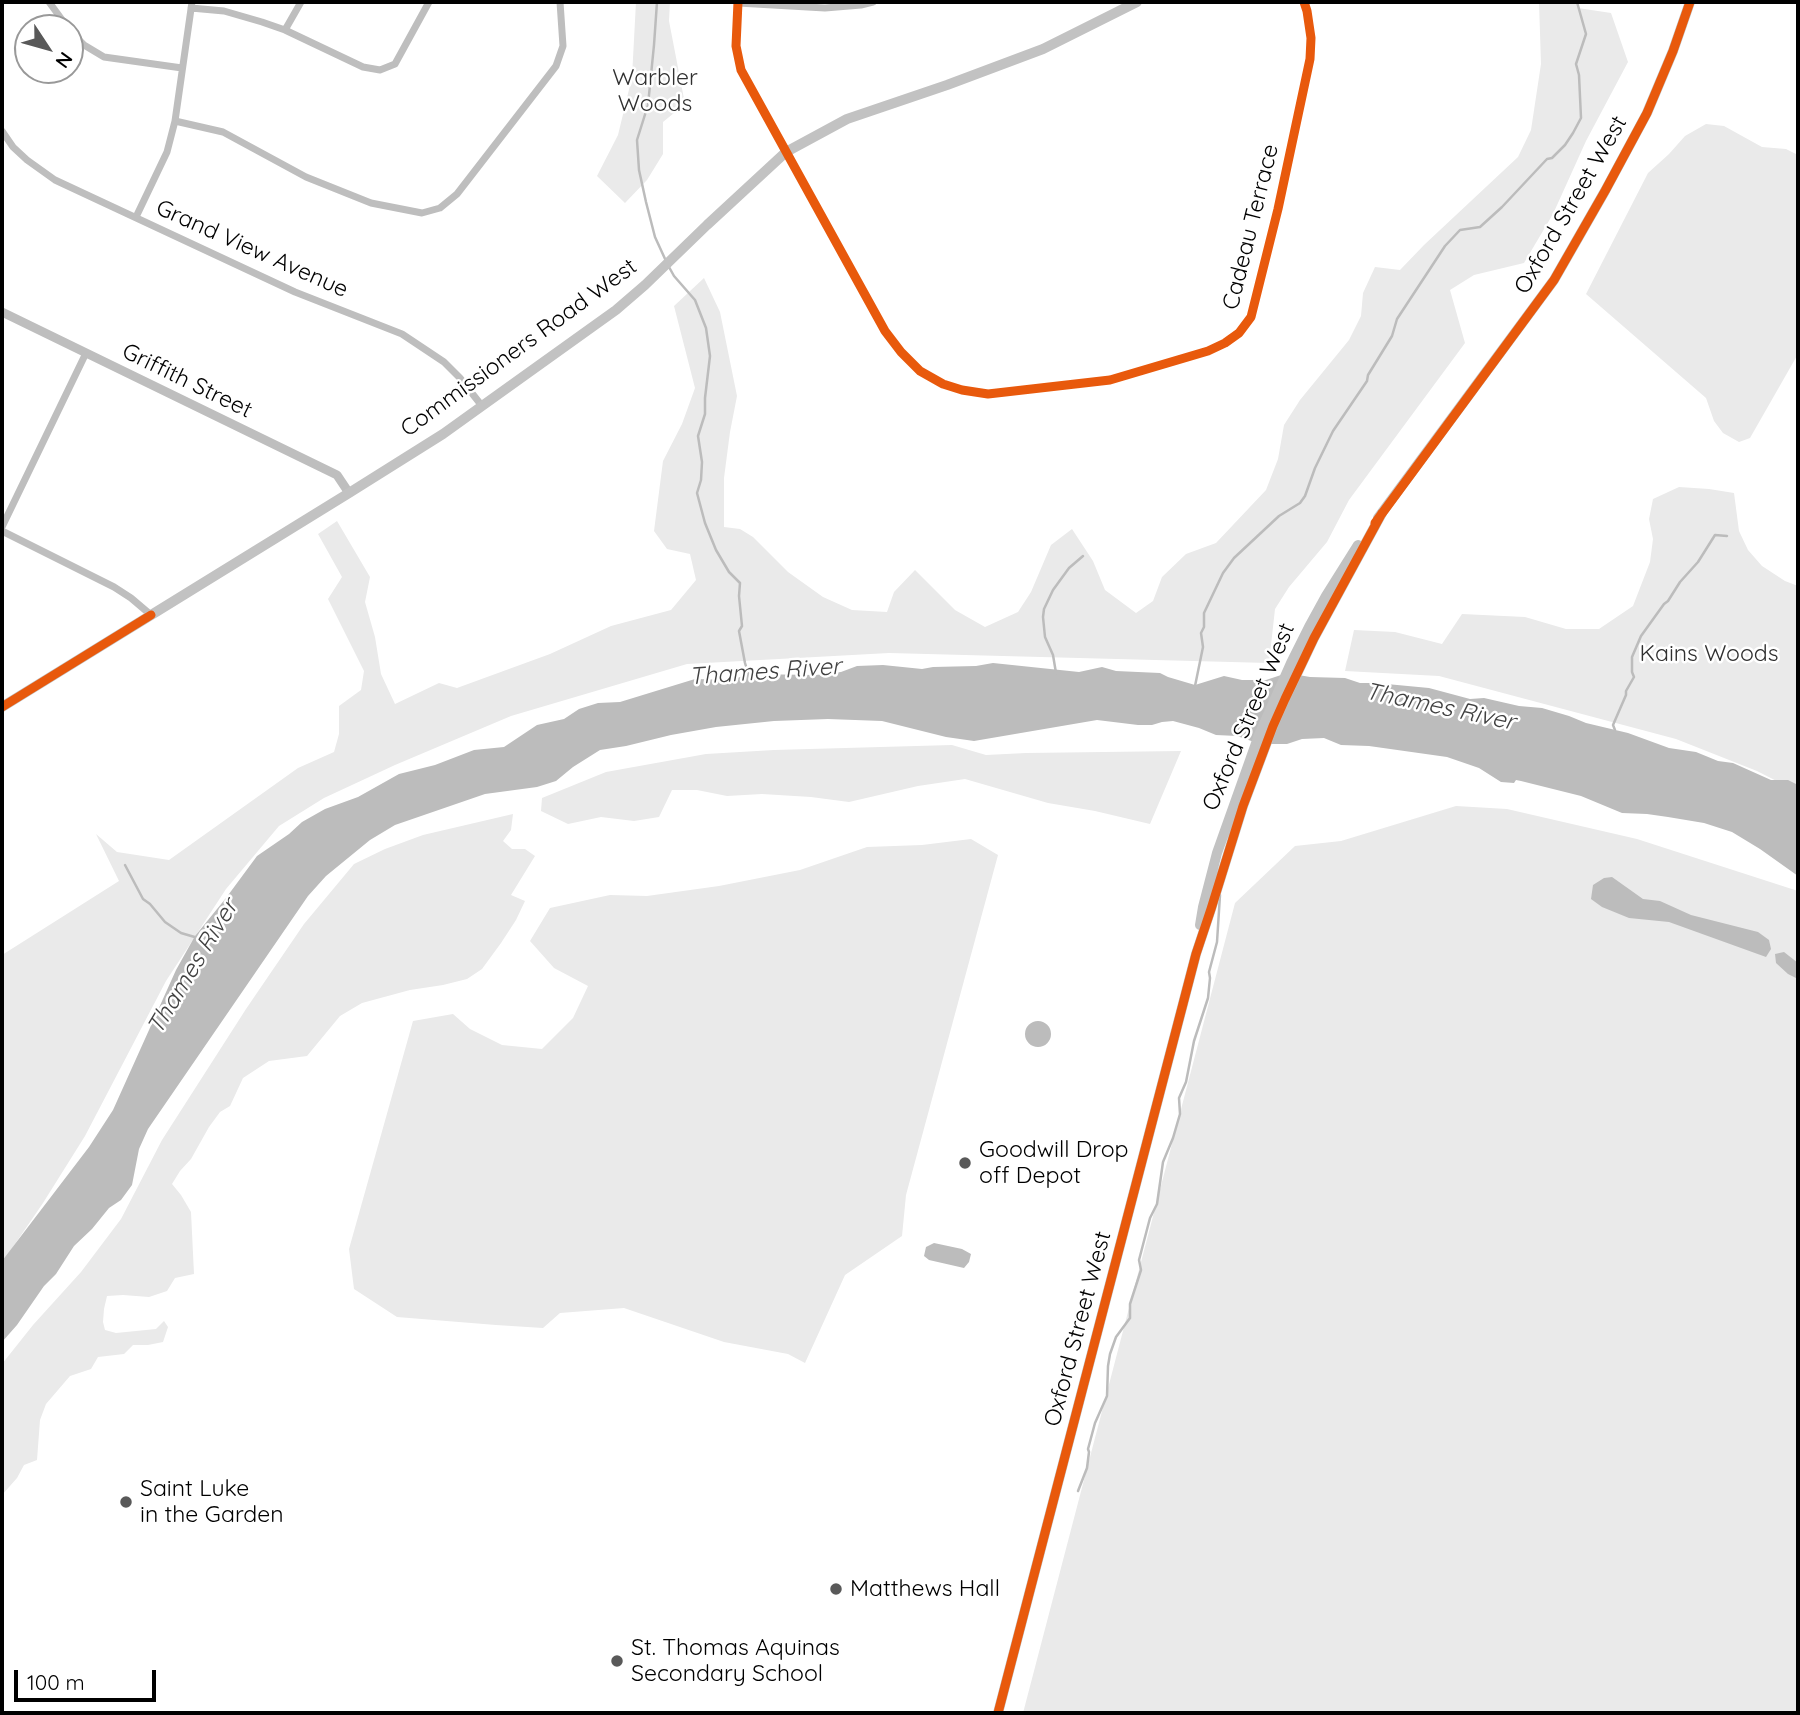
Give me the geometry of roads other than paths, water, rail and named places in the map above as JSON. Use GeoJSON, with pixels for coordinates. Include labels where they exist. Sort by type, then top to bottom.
{"type":"FeatureCollection","features":[{"type":"Feature","properties":{"kind":"main road","name":"Commissioners Road West"},"geometry":{"type":"LineString","coordinates":[[2,708],[443,434],[616,310],[786,152],[847,118],[947,86],[1043,49],[1137,2]]}},
{"type":"Feature","properties":{"kind":"main road","name":"Oxford Street West"},"geometry":{"type":"LineString","coordinates":[[998,1713],[1207,908],[1273,726],[1330,599],[1382,513],[1554,279],[1605,191],[1647,113],[1690,2]]}},
{"type":"Feature","properties":{"kind":"street"},"geometry":{"type":"LineString","coordinates":[[285,30],[301,2]]}},
{"type":"Feature","properties":{"kind":"street"},"geometry":{"type":"LineString","coordinates":[[136,217],[167,152],[175,121],[191,5],[224,10],[285,30],[363,67],[380,70],[395,64],[429,2]]}},
{"type":"Feature","properties":{"kind":"street"},"geometry":{"type":"LineString","coordinates":[[175,121],[223,132],[306,177],[371,203],[422,213],[440,208],[457,194],[556,66],[563,46],[560,2]]}},
{"type":"Feature","properties":{"kind":"street"},"geometry":{"type":"LineString","coordinates":[[738,2],[825,9],[873,2]]}},
{"type":"Feature","properties":{"kind":"street","name":"Cadeau Terrace"},"geometry":{"type":"LineString","coordinates":[[738,2],[736,46],[741,70],[885,331],[920,372],[943,384],[988,394],[1110,380],[1131,375],[1208,351],[1225,344],[1239,333],[1251,317],[1278,209],[1310,59],[1311,38],[1304,2]]}},
{"type":"Feature","properties":{"kind":"street"},"geometry":{"type":"LineString","coordinates":[[84,45],[104,57],[182,68]]}},
{"type":"Feature","properties":{"kind":"street","name":"Grand View Avenue"},"geometry":{"type":"LineString","coordinates":[[2,131],[13,147],[27,160],[55,180],[295,292],[402,334],[444,362],[482,406]]}},
{"type":"Feature","properties":{"kind":"street","name":"Griffith Street"},"geometry":{"type":"LineString","coordinates":[[2,312],[337,474],[349,493]]}},
{"type":"Feature","properties":{"kind":"street"},"geometry":{"type":"LineString","coordinates":[[86,353],[2,529],[114,587],[151,615]]}},
{"type":"Feature","properties":{"kind":"water","name":"Thames River"},"geometry":{"type":"Polygon","coordinates":[[[993,663],[1079,672],[1102,667],[1116,671],[1160,673],[1195,685],[1224,676],[1242,680],[1266,680],[1287,673],[1345,678],[1360,683],[1429,688],[1470,699],[1484,698],[1542,708],[1669,748],[1696,752],[1718,761],[1733,763],[1771,780],[1788,780],[1798,785],[1798,876],[1732,832],[1704,823],[1622,813],[1581,796],[1521,781],[1501,782],[1479,768],[1447,757],[1369,746],[1341,745],[1324,738],[1302,739],[1287,744],[1260,744],[1237,736],[1216,735],[1173,721],[1138,725],[1097,720],[974,741],[882,721],[774,721],[716,727],[600,750],[556,781],[537,787],[485,794],[395,825],[370,840],[326,876],[308,896],[148,1129],[139,1149],[132,1185],[121,1200],[109,1208],[74,1246],[56,1274],[2,1342],[2,1261],[89,1147],[113,1110],[176,970],[195,936],[257,856],[302,822],[325,809],[358,797],[399,774],[435,765],[474,750],[504,747],[537,725],[564,719],[579,709],[598,703],[620,702],[695,679],[732,680],[748,674],[816,675],[841,672],[857,666],[883,665],[922,669],[993,663]]]}},
{"type":"Feature","properties":{"kind":"water"},"geometry":{"type":"Polygon","coordinates":[[[1612,877],[1643,899],[1660,901],[1691,915],[1758,932],[1769,940],[1771,949],[1766,957],[1669,922],[1629,918],[1602,907],[1591,899],[1593,885],[1604,878],[1612,877]]]}},
{"type":"Feature","properties":{"kind":"water"},"geometry":{"type":"Polygon","coordinates":[[[1784,952],[1798,963],[1798,979],[1776,963],[1775,954],[1784,952]]]}},
{"type":"Feature","properties":{"kind":"water"},"geometry":{"type":"Polygon","coordinates":[[[1038,1021],[1047,1025],[1051,1034],[1047,1043],[1038,1047],[1029,1043],[1025,1034],[1029,1025],[1038,1021]]]}},
{"type":"Feature","properties":{"kind":"water"},"geometry":{"type":"Polygon","coordinates":[[[934,1243],[962,1249],[971,1254],[969,1262],[964,1268],[929,1260],[924,1256],[926,1247],[934,1243]]]}},
{"type":"Feature","properties":{"kind":"waterway"},"geometry":{"type":"LineString","coordinates":[[657,2],[648,105],[637,140],[639,170],[646,202],[655,237],[666,261]]}},
{"type":"Feature","properties":{"kind":"waterway"},"geometry":{"type":"LineString","coordinates":[[1195,686],[1203,647],[1201,633],[1204,613],[1223,573],[1234,558],[1305,496],[1333,431],[1367,381],[1392,336],[1397,319],[1445,246],[1460,230],[1480,227],[1547,159],[1552,158],[1565,145],[1573,133],[1581,118],[1576,64],[1586,34],[1577,2]]}},
{"type":"Feature","properties":{"kind":"waterway","name":"Thames River"},"geometry":{"type":"LineString","coordinates":[[669,267],[695,300],[706,328],[710,356],[705,414],[698,436],[702,462],[697,493],[716,550],[729,572],[740,583],[742,626],[739,631],[749,676]]}},
{"type":"Feature","properties":{"kind":"waterway"},"geometry":{"type":"LineString","coordinates":[[1615,730],[1613,725],[1634,677],[1632,657],[1641,636],[1698,562],[1715,535],[1727,536]]}},
{"type":"Feature","properties":{"kind":"waterway"},"geometry":{"type":"LineString","coordinates":[[1056,673],[1053,655],[1045,637],[1044,609],[1053,590],[1069,568],[1083,556]]}},
{"type":"Feature","properties":{"kind":"waterway","name":"Thames River"},"geometry":{"type":"LineString","coordinates":[[125,865],[143,899],[165,922],[181,933],[198,938]]}},
{"type":"Feature","properties":{"kind":"waterway"},"geometry":{"type":"LineString","coordinates":[[1078,1491],[1087,1468],[1088,1449],[1095,1423],[1107,1396],[1110,1354],[1116,1337],[1130,1318],[1130,1304],[1141,1270],[1139,1260],[1150,1218],[1157,1204],[1163,1162],[1180,1114],[1179,1098],[1186,1082],[1194,1041],[1208,998],[1209,972],[1217,942],[1220,895]]}},
{"type":"Feature","properties":{"kind":"place","name":"Goodwill Drop off Depot"},"geometry":{"type":"Point","coordinates":[965,1163]}},
{"type":"Feature","properties":{"kind":"place","name":"Saint Luke in the Garden"},"geometry":{"type":"Point","coordinates":[126,1502]}},
{"type":"Feature","properties":{"kind":"place","name":"Matthews Hall"},"geometry":{"type":"Point","coordinates":[836,1589]}},
{"type":"Feature","properties":{"kind":"place","name":"St. Thomas Aquinas Secondary School"},"geometry":{"type":"Point","coordinates":[617,1661]}},
{"type":"Feature","properties":{"kind":"park label","name":"Warbler Woods"},"geometry":{"type":"Point","coordinates":[655,91]}},
{"type":"Feature","properties":{"kind":"park label","name":"Kains Woods"},"geometry":{"type":"Point","coordinates":[1709,654]}}]}
